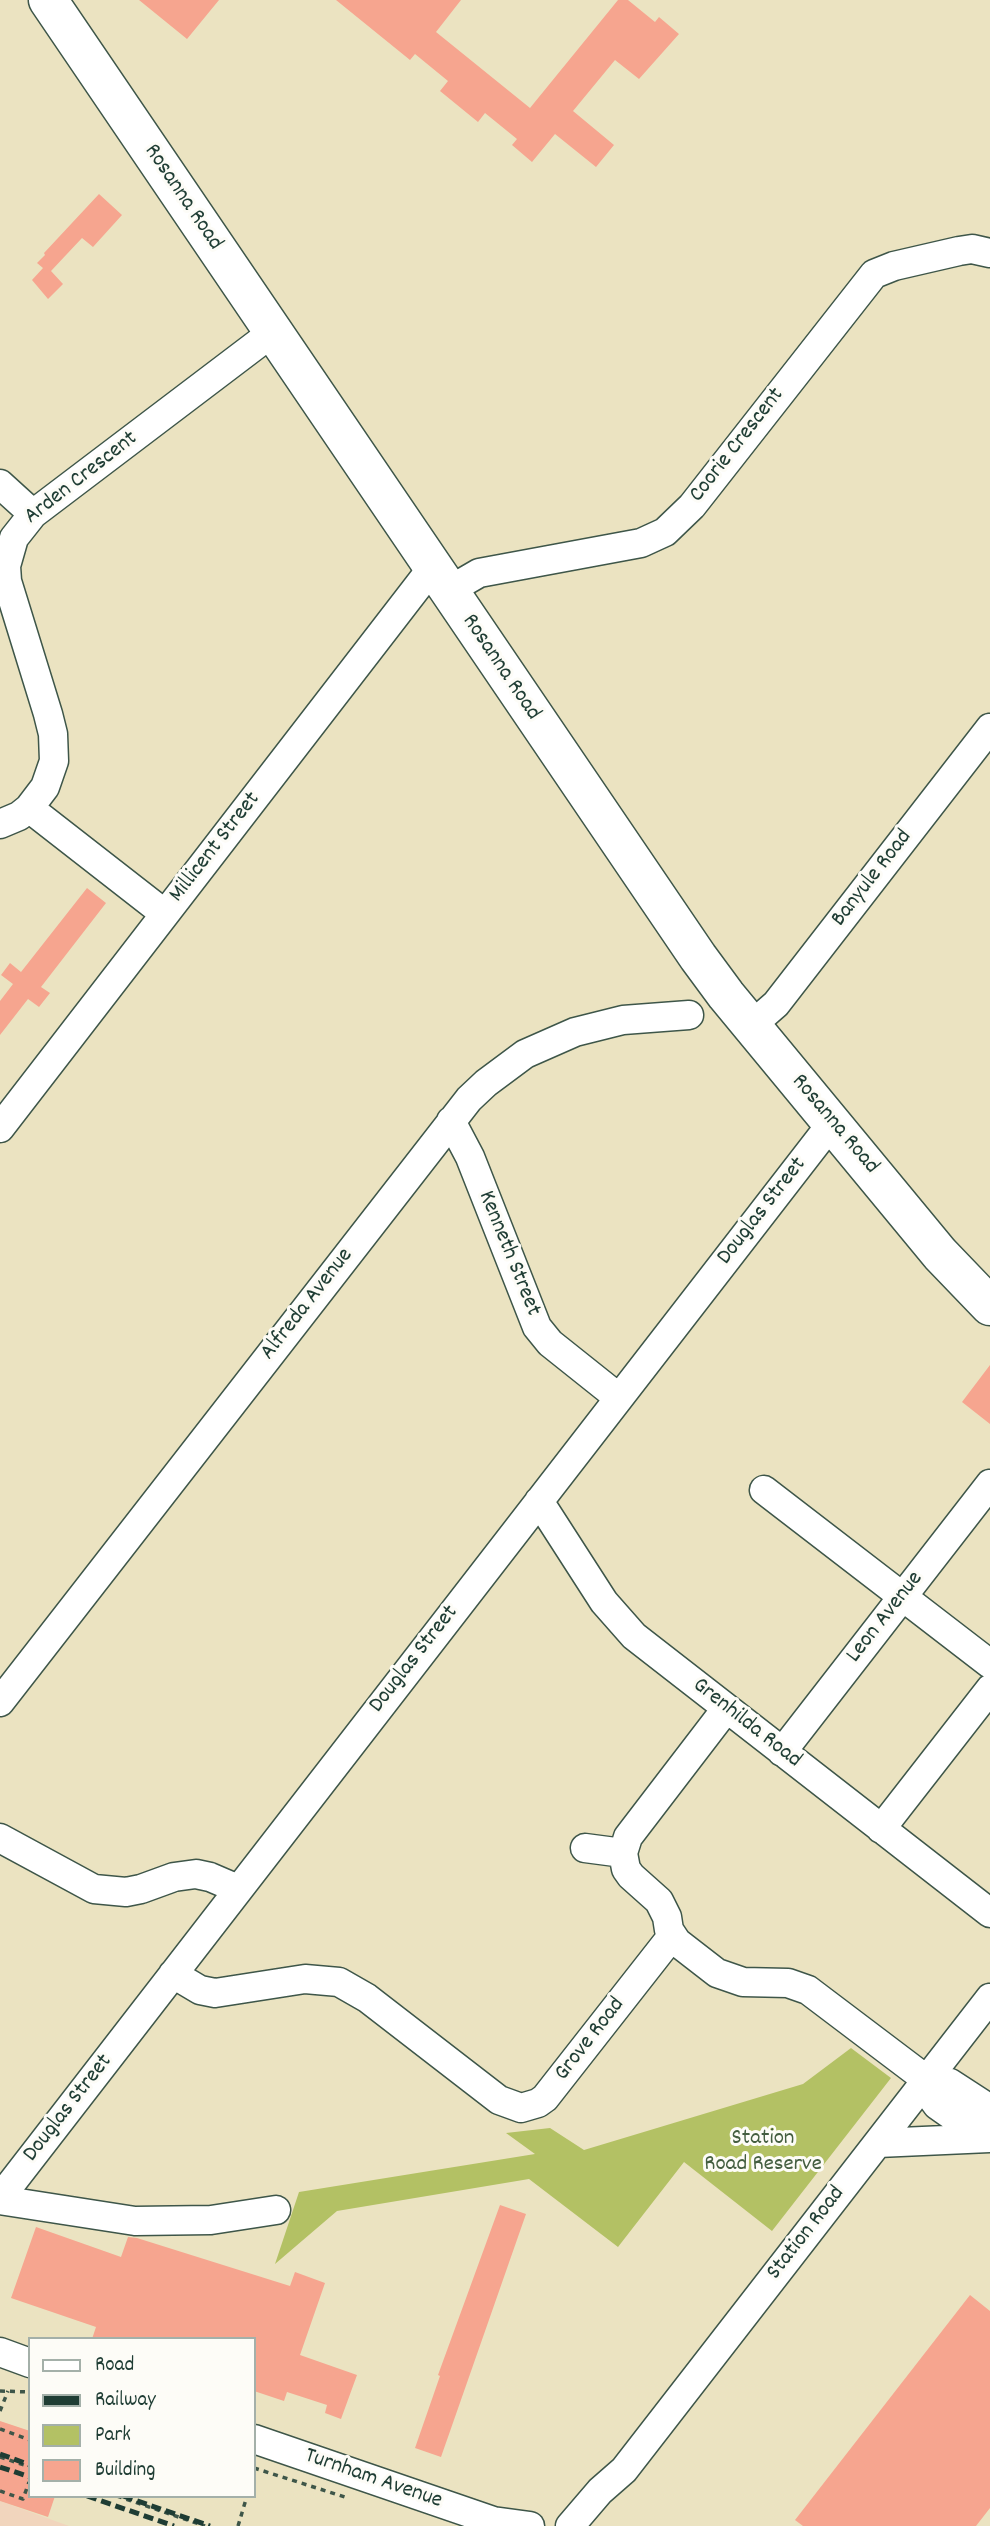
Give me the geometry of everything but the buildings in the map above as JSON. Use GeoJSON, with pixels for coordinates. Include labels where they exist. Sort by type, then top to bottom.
{"type":"FeatureCollection","features":[{"type":"Feature","properties":{"kind":"highway","name":"Rosanna Road"},"geometry":{"type":"LineString","coordinates":[[48,0],[656,898],[705,966],[940,1254],[990,1306]]}},
{"type":"Feature","properties":{"kind":"street","name":"Coorie Crescent"},"geometry":{"type":"LineString","coordinates":[[440,580],[641,543],[665,532],[692,506],[874,274],[894,266],[959,251],[972,249],[990,253]]}},
{"type":"Feature","properties":{"kind":"street","name":"Arden Crescent"},"geometry":{"type":"LineString","coordinates":[[0,824],[30,808],[51,774],[54,748],[48,713],[11,598],[6,566],[14,538],[33,514],[273,332]]}},
{"type":"Feature","properties":{"kind":"street"},"geometry":{"type":"LineString","coordinates":[[0,484],[33,514]]}},
{"type":"Feature","properties":{"kind":"street","name":"Millicent Street"},"geometry":{"type":"LineString","coordinates":[[0,1128],[166,914],[440,580]]}},
{"type":"Feature","properties":{"kind":"street","name":"Banyule Road"},"geometry":{"type":"LineString","coordinates":[[752,1025],[776,1004],[990,728]]}},
{"type":"Feature","properties":{"kind":"street"},"geometry":{"type":"LineString","coordinates":[[30,808],[166,914]]}},
{"type":"Feature","properties":{"kind":"street","name":"Alfreda Avenue"},"geometry":{"type":"LineString","coordinates":[[0,1702],[451,1121],[486,1083],[525,1054],[575,1032],[624,1020],[689,1015]]}},
{"type":"Feature","properties":{"kind":"street","name":"Kenneth Street"},"geometry":{"type":"LineString","coordinates":[[451,1121],[470,1157],[537,1327],[550,1343],[619,1398]]}},
{"type":"Feature","properties":{"kind":"street","name":"Douglas Street"},"geometry":{"type":"LineString","coordinates":[[0,2199],[832,1123]]}},
{"type":"Feature","properties":{"kind":"street","name":"Leon Avenue"},"geometry":{"type":"LineString","coordinates":[[782,1752],[990,1484]]}},
{"type":"Feature","properties":{"kind":"street"},"geometry":{"type":"LineString","coordinates":[[764,1490],[990,1664]]}},
{"type":"Feature","properties":{"kind":"street","name":"Grenhilda Road"},"geometry":{"type":"LineString","coordinates":[[539,1501],[613,1614],[634,1636],[990,1913]]}},
{"type":"Feature","properties":{"kind":"street"},"geometry":{"type":"LineString","coordinates":[[881,1829],[990,1689]]}},
{"type":"Feature","properties":{"kind":"street"},"geometry":{"type":"LineString","coordinates":[[726,1709],[632,1830],[623,1853],[626,1869],[659,1901],[672,1936],[684,1949],[724,1977],[743,1982],[788,1983],[808,1990],[927,2080],[950,2083],[990,2109]]}},
{"type":"Feature","properties":{"kind":"street"},"geometry":{"type":"LineString","coordinates":[[0,1838],[94,1889],[126,1892],[174,1877],[203,1875],[231,1897]]}},
{"type":"Feature","properties":{"kind":"street"},"geometry":{"type":"LineString","coordinates":[[585,1848],[623,1853]]}},
{"type":"Feature","properties":{"kind":"street","name":"Grove Road"},"geometry":{"type":"LineString","coordinates":[[178,1967],[229,1990],[305,1979],[339,1982],[367,1998],[499,2101],[521,2108],[545,2098],[672,1936]]}},
{"type":"Feature","properties":{"kind":"street","name":"Station Road"},"geometry":{"type":"LineString","coordinates":[[577,2526],[600,2491],[624,2470],[990,1998]]}},
{"type":"Feature","properties":{"kind":"street"},"geometry":{"type":"LineString","coordinates":[[927,2080],[929,2094],[937,2105],[990,2137]]}},
{"type":"Feature","properties":{"kind":"street"},"geometry":{"type":"LineString","coordinates":[[878,2143],[990,2137]]}},
{"type":"Feature","properties":{"kind":"street"},"geometry":{"type":"LineString","coordinates":[[0,2199],[135,2221],[211,2220],[276,2210]]}},
{"type":"Feature","properties":{"kind":"street"},"geometry":{"type":"LineString","coordinates":[[0,2352],[28,2361]]}},
{"type":"Feature","properties":{"kind":"street","name":"Turnham Avenue"},"geometry":{"type":"LineString","coordinates":[[256,2440],[498,2523],[530,2526]]}},
{"type":"Feature","properties":{"kind":"path"},"geometry":{"type":"LineString","coordinates":[[0,2391],[28,2392]]}},
{"type":"Feature","properties":{"kind":"path"},"geometry":{"type":"LineString","coordinates":[[0,2411],[8,2391]]}},
{"type":"Feature","properties":{"kind":"path"},"geometry":{"type":"LineString","coordinates":[[0,2430],[28,2439]]}},
{"type":"Feature","properties":{"kind":"path"},"geometry":{"type":"LineString","coordinates":[[0,2457],[28,2466]]}},
{"type":"Feature","properties":{"kind":"path"},"geometry":{"type":"LineString","coordinates":[[0,2491],[23,2499],[28,2485]]}},
{"type":"Feature","properties":{"kind":"path"},"geometry":{"type":"LineString","coordinates":[[123,2498],[205,2526]]}},
{"type":"Feature","properties":{"kind":"path"},"geometry":{"type":"LineString","coordinates":[[238,2526],[246,2498]]}},
{"type":"Feature","properties":{"kind":"shaded area"},"geometry":{"type":"Polygon","coordinates":[[[0,2501],[44,2517],[69,2526],[0,2526],[0,2501]]]}},
{"type":"Feature","properties":{"kind":"green space","name":"Station Road Reserve"},"geometry":{"type":"Polygon","coordinates":[[[851,2048],[891,2078],[772,2231],[684,2162],[618,2247],[529,2179],[337,2211],[275,2264],[299,2192],[535,2154],[506,2133],[550,2128],[584,2150],[803,2084],[851,2048]]]}},
{"type":"Feature","properties":{"kind":"railway"},"geometry":{"type":"LineString","coordinates":[[0,2454],[28,2464]]}},
{"type":"Feature","properties":{"kind":"railway"},"geometry":{"type":"LineString","coordinates":[[0,2467],[28,2476]]}},
{"type":"Feature","properties":{"kind":"railway"},"geometry":{"type":"LineString","coordinates":[[93,2498],[174,2526]]}},
{"type":"Feature","properties":{"kind":"railway"},"geometry":{"type":"LineString","coordinates":[[129,2498],[210,2526]]}}]}
